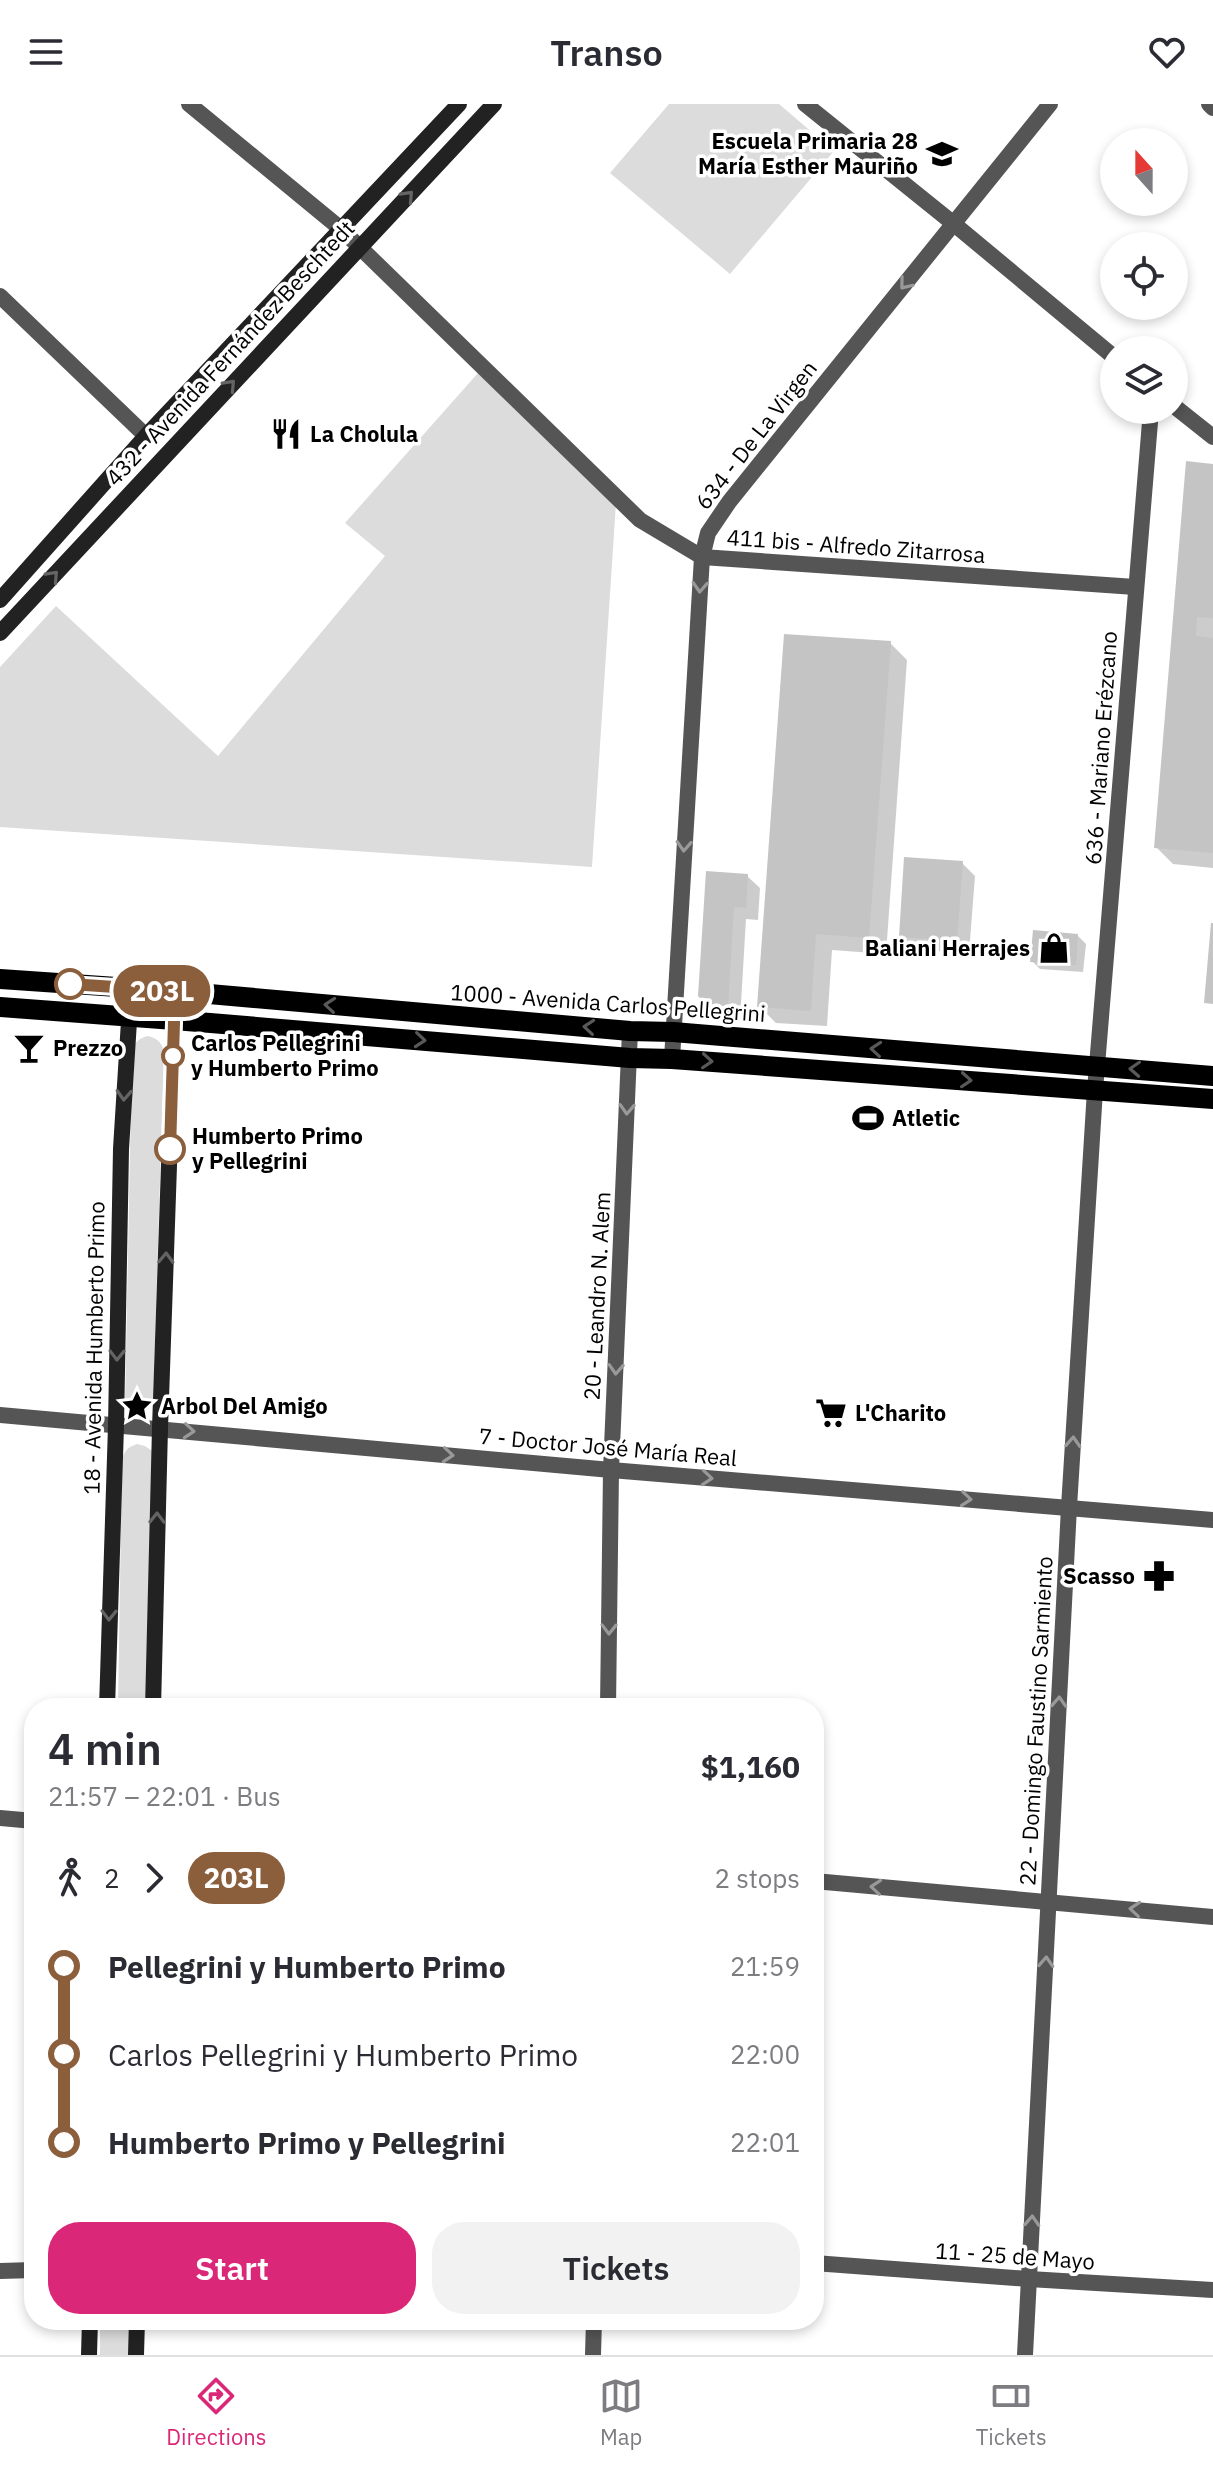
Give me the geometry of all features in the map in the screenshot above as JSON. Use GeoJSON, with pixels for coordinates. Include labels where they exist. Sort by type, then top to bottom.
{"type":"FeatureCollection","features":[{"type":"Feature","properties":{"kind":"main road","name":"432 - Avenida Fernández Beschtedt"},"geometry":{"type":"LineString","coordinates":[[0,600],[146,436],[459,104]]}},
{"type":"Feature","properties":{"kind":"main road","name":"432 - Avenida Fernández Beschtedt"},"geometry":{"type":"LineString","coordinates":[[0,633],[494,104]]}},
{"type":"Feature","properties":{"kind":"main road","name":"1000 - Avenida Carlos Pellegrini"},"geometry":{"type":"LineString","coordinates":[[0,979],[1213,1076]]}},
{"type":"Feature","properties":{"kind":"main road","name":"18 - Avenida Humberto Primo"},"geometry":{"type":"LineString","coordinates":[[107,1698],[121,1149],[131,989]]}},
{"type":"Feature","properties":{"kind":"main road"},"geometry":{"type":"LineString","coordinates":[[153,1698],[175,991]]}},
{"type":"Feature","properties":{"kind":"main road"},"geometry":{"type":"LineString","coordinates":[[0,1007],[630,1058],[1213,1099]]}},
{"type":"Feature","properties":{"kind":"main road"},"geometry":{"type":"LineString","coordinates":[[89,2355],[90,2330]]}},
{"type":"Feature","properties":{"kind":"main road"},"geometry":{"type":"LineString","coordinates":[[136,2355],[137,2330]]}},
{"type":"Feature","properties":{"kind":"street","name":"411 bis - Alfredo Zitarrosa"},"geometry":{"type":"LineString","coordinates":[[189,104],[341,229],[640,520],[702,557],[1135,587]]}},
{"type":"Feature","properties":{"kind":"street"},"geometry":{"type":"LineString","coordinates":[[805,104],[1100,345]]}},
{"type":"Feature","properties":{"kind":"street","name":"634 - De La Virgen"},"geometry":{"type":"LineString","coordinates":[[672,1059],[702,557],[708,533],[729,502],[1050,104]]}},
{"type":"Feature","properties":{"kind":"street"},"geometry":{"type":"LineString","coordinates":[[0,296],[146,436]]}},
{"type":"Feature","properties":{"kind":"street"},"geometry":{"type":"LineString","coordinates":[[1188,417],[1213,437]]}},
{"type":"Feature","properties":{"kind":"street","name":"636 - Mariano Erézcano"},"geometry":{"type":"LineString","coordinates":[[1095,1090],[1150,424]]}},
{"type":"Feature","properties":{"kind":"street","name":"20 - Leandro N. Alem"},"geometry":{"type":"LineString","coordinates":[[608,1698],[611,1470],[630,1031]]}},
{"type":"Feature","properties":{"kind":"street","name":"22 - Domingo Faustino Sarmiento"},"geometry":{"type":"LineString","coordinates":[[1025,2355],[1069,1507],[1095,1090]]}},
{"type":"Feature","properties":{"kind":"street","name":"7 - Doctor José María Real"},"geometry":{"type":"LineString","coordinates":[[0,1415],[1213,1520]]}},
{"type":"Feature","properties":{"kind":"street"},"geometry":{"type":"LineString","coordinates":[[0,1818],[24,1820]]}},
{"type":"Feature","properties":{"kind":"street"},"geometry":{"type":"LineString","coordinates":[[824,1882],[1213,1917]]}},
{"type":"Feature","properties":{"kind":"street","name":"11 - 25 de Mayo"},"geometry":{"type":"LineString","coordinates":[[824,2264],[1213,2290]]}},
{"type":"Feature","properties":{"kind":"street"},"geometry":{"type":"LineString","coordinates":[[0,2271],[24,2270]]}},
{"type":"Feature","properties":{"kind":"street"},"geometry":{"type":"LineString","coordinates":[[593,2355],[594,2330]]}},
{"type":"Feature","properties":{"kind":"shaded area"},"geometry":{"type":"Polygon","coordinates":[[[669,104],[779,104],[834,151],[730,274],[610,173],[669,104]]]}},
{"type":"Feature","properties":{"kind":"shaded area"},"geometry":{"type":"Polygon","coordinates":[[[478,373],[616,503],[592,867],[0,827],[0,667],[56,606],[218,756],[385,556],[345,523],[478,373]]]}},
{"type":"Feature","properties":{"kind":"shaded area"},"geometry":{"type":"Polygon","coordinates":[[[147,1036],[158,1040],[164,1050],[153,1404],[139,1411],[125,1404],[132,1052],[137,1042],[147,1036]]]}},
{"type":"Feature","properties":{"kind":"shaded area"},"geometry":{"type":"Polygon","coordinates":[[[137,1444],[152,1451],[147,1698],[118,1698],[122,1460],[131,1446],[137,1444]]]}},
{"type":"Feature","properties":{"kind":"shaded area"},"geometry":{"type":"Polygon","coordinates":[[[100,2330],[132,2330],[131,2355],[100,2355],[100,2330]]]}},
{"type":"Feature","properties":{"kind":"building"},"geometry":{"type":"Polygon","coordinates":[[[1186,461],[1213,464],[1213,618],[1197,617],[1196,636],[1213,638],[1213,853],[1154,848],[1186,461]]]}},
{"type":"Feature","properties":{"kind":"building"},"geometry":{"type":"Polygon","coordinates":[[[784,634],[891,641],[869,938],[816,934],[811,1011],[757,1007],[784,634]]]}},
{"type":"Feature","properties":{"kind":"building"},"geometry":{"type":"Polygon","coordinates":[[[904,857],[963,861],[957,941],[899,937],[904,857]]]}},
{"type":"Feature","properties":{"kind":"building"},"geometry":{"type":"Polygon","coordinates":[[[706,871],[748,874],[746,908],[734,907],[728,1008],[708,1007],[698,996],[706,871]]]}},
{"type":"Feature","properties":{"kind":"building"},"geometry":{"type":"Polygon","coordinates":[[[1213,923],[1213,1004],[1204,1003],[1213,923]]]}},
{"type":"Feature","properties":{"kind":"building","name":"Baliani Herrajes"},"geometry":{"type":"Polygon","coordinates":[[[1033,930],[1078,934],[1076,965],[1030,962],[1033,930]]]}},
{"type":"Feature","properties":{"kind":"bus line","name":"203L"},"geometry":{"type":"LineString","coordinates":[[70,984],[175,991],[170,1149]]}},
{"type":"Feature","properties":{"kind":"place","name":"Escuela Primaria 28 María Esther Mauriño"},"geometry":{"type":"Point","coordinates":[942,154]}},
{"type":"Feature","properties":{"kind":"place","name":"La Cholula"},"geometry":{"type":"Point","coordinates":[286,434]}},
{"type":"Feature","properties":{"kind":"place","name":"Baliani Herrajes"},"geometry":{"type":"Point","coordinates":[1054,948]}},
{"type":"Feature","properties":{"kind":"place","name":"Prezzo"},"geometry":{"type":"Point","coordinates":[29,1048]}},
{"type":"Feature","properties":{"kind":"place","name":"Carlos Pellegrini y Humberto Primo"},"geometry":{"type":"Point","coordinates":[173,1056]}},
{"type":"Feature","properties":{"kind":"place","name":"Atletic"},"geometry":{"type":"Point","coordinates":[868,1118]}},
{"type":"Feature","properties":{"kind":"place","name":"Humberto Primo y Pellegrini"},"geometry":{"type":"Point","coordinates":[170,1149]}},
{"type":"Feature","properties":{"kind":"place","name":"Arbol Del Amigo"},"geometry":{"type":"Point","coordinates":[137,1406]}},
{"type":"Feature","properties":{"kind":"place","name":"L'Charito"},"geometry":{"type":"Point","coordinates":[831,1413]}},
{"type":"Feature","properties":{"kind":"place","name":"Scasso"},"geometry":{"type":"Point","coordinates":[1159,1576]}}]}
